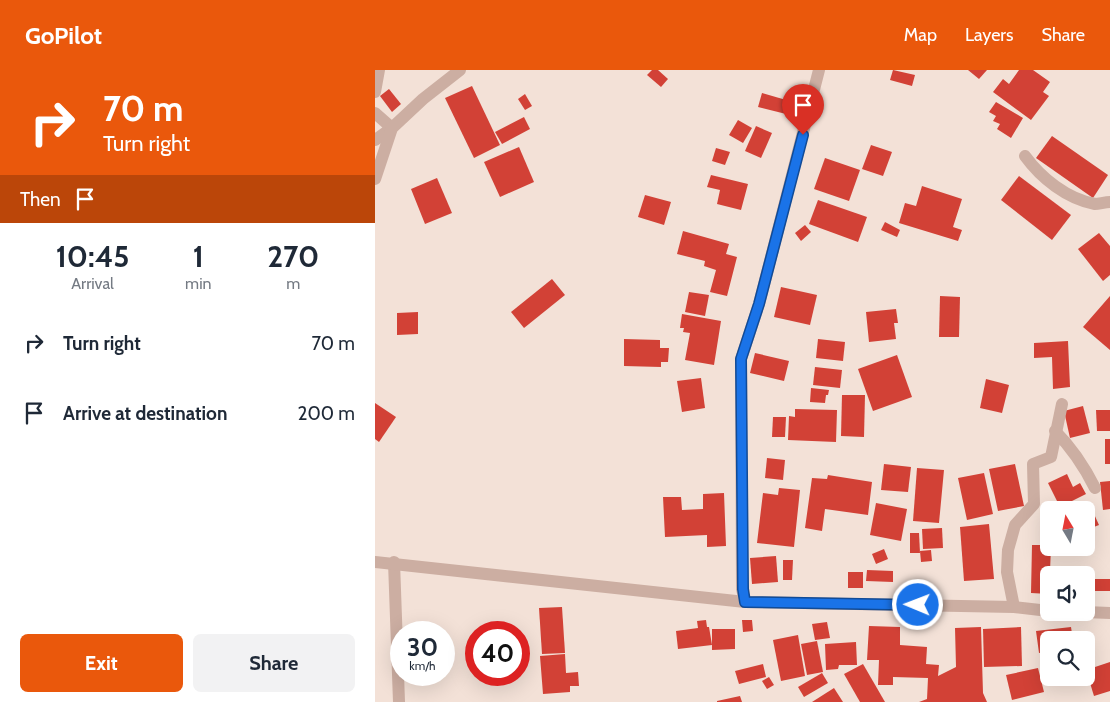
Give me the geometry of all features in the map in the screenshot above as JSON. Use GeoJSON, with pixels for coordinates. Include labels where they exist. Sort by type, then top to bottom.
{"type":"FeatureCollection","features":[{"type":"Feature","properties":{"kind":"street"},"geometry":{"type":"LineString","coordinates":[[375,92],[379,70]]}},
{"type":"Feature","properties":{"kind":"street"},"geometry":{"type":"LineString","coordinates":[[375,140],[392,128],[423,99],[460,70]]}},
{"type":"Feature","properties":{"kind":"street"},"geometry":{"type":"LineString","coordinates":[[745,602],[743,589],[741,359],[764,286],[819,70]]}},
{"type":"Feature","properties":{"kind":"street"},"geometry":{"type":"LineString","coordinates":[[375,113],[392,128]]}},
{"type":"Feature","properties":{"kind":"street"},"geometry":{"type":"LineString","coordinates":[[375,179],[392,128]]}},
{"type":"Feature","properties":{"kind":"street"},"geometry":{"type":"LineString","coordinates":[[1025,156],[1036,170],[1073,197],[1096,204],[1110,202]]}},
{"type":"Feature","properties":{"kind":"street"},"geometry":{"type":"LineString","coordinates":[[1014,607],[1007,572],[1008,550],[1015,525],[1034,504],[1033,464],[1051,457],[1062,404]]}},
{"type":"Feature","properties":{"kind":"street"},"geometry":{"type":"LineString","coordinates":[[1055,431],[1071,447],[1095,488]]}},
{"type":"Feature","properties":{"kind":"street"},"geometry":{"type":"LineString","coordinates":[[375,562],[394,562],[745,602],[1014,607],[1040,610]]}},
{"type":"Feature","properties":{"kind":"street"},"geometry":{"type":"LineString","coordinates":[[394,562],[399,702]]}},
{"type":"Feature","properties":{"kind":"street"},"geometry":{"type":"LineString","coordinates":[[1095,612],[1110,613]]}},
{"type":"Feature","properties":{"kind":"building"},"geometry":{"type":"Polygon","coordinates":[[[652,70],[658,70],[668,79],[661,87],[647,75],[652,70]]]}},
{"type":"Feature","properties":{"kind":"building"},"geometry":{"type":"Polygon","coordinates":[[[893,70],[915,75],[912,86],[890,80],[893,70]]]}},
{"type":"Feature","properties":{"kind":"building"},"geometry":{"type":"Polygon","coordinates":[[[968,70],[987,70],[979,79],[968,70]]]}},
{"type":"Feature","properties":{"kind":"building"},"geometry":{"type":"Polygon","coordinates":[[[1019,70],[1033,70],[1050,82],[1043,92],[1049,96],[1031,120],[993,92],[1003,79],[1009,84],[1019,70]]]}},
{"type":"Feature","properties":{"kind":"building"},"geometry":{"type":"Polygon","coordinates":[[[472,86],[500,145],[474,158],[445,98],[472,86]]]}},
{"type":"Feature","properties":{"kind":"building"},"geometry":{"type":"Polygon","coordinates":[[[389,89],[401,104],[392,112],[380,96],[389,89]]]}},
{"type":"Feature","properties":{"kind":"building"},"geometry":{"type":"Polygon","coordinates":[[[762,93],[793,102],[790,115],[758,107],[762,93]]]}},
{"type":"Feature","properties":{"kind":"building"},"geometry":{"type":"Polygon","coordinates":[[[525,94],[532,106],[525,110],[518,99],[525,94]]]}},
{"type":"Feature","properties":{"kind":"building"},"geometry":{"type":"Polygon","coordinates":[[[996,102],[1023,118],[1011,138],[997,129],[1000,124],[993,121],[996,116],[989,112],[996,102]]]}},
{"type":"Feature","properties":{"kind":"building"},"geometry":{"type":"Polygon","coordinates":[[[524,117],[530,129],[502,144],[495,132],[524,117]]]}},
{"type":"Feature","properties":{"kind":"building"},"geometry":{"type":"Polygon","coordinates":[[[738,120],[752,128],[743,143],[729,135],[738,120]]]}},
{"type":"Feature","properties":{"kind":"building"},"geometry":{"type":"Polygon","coordinates":[[[756,126],[772,133],[761,158],[745,151],[756,126]]]}},
{"type":"Feature","properties":{"kind":"building"},"geometry":{"type":"Polygon","coordinates":[[[1052,136],[1108,175],[1093,198],[1036,158],[1052,136]]]}},
{"type":"Feature","properties":{"kind":"building"},"geometry":{"type":"Polygon","coordinates":[[[871,145],[892,152],[883,176],[862,169],[871,145]]]}},
{"type":"Feature","properties":{"kind":"building"},"geometry":{"type":"Polygon","coordinates":[[[519,147],[534,182],[500,197],[484,162],[519,147]]]}},
{"type":"Feature","properties":{"kind":"building"},"geometry":{"type":"Polygon","coordinates":[[[716,148],[730,152],[725,165],[712,161],[716,148]]]}},
{"type":"Feature","properties":{"kind":"building"},"geometry":{"type":"Polygon","coordinates":[[[825,158],[860,170],[849,201],[814,189],[825,158]]]}},
{"type":"Feature","properties":{"kind":"building"},"geometry":{"type":"Polygon","coordinates":[[[711,175],[748,184],[741,210],[717,204],[720,190],[707,187],[711,175]]]}},
{"type":"Feature","properties":{"kind":"building"},"geometry":{"type":"Polygon","coordinates":[[[1019,176],[1071,215],[1052,240],[1001,200],[1019,176]]]}},
{"type":"Feature","properties":{"kind":"building"},"geometry":{"type":"Polygon","coordinates":[[[437,178],[452,213],[425,224],[411,189],[437,178]]]}},
{"type":"Feature","properties":{"kind":"building"},"geometry":{"type":"Polygon","coordinates":[[[922,186],[962,199],[953,227],[962,230],[958,241],[899,223],[905,203],[916,206],[922,186]]]}},
{"type":"Feature","properties":{"kind":"building"},"geometry":{"type":"Polygon","coordinates":[[[645,195],[671,202],[664,225],[638,217],[645,195]]]}},
{"type":"Feature","properties":{"kind":"building"},"geometry":{"type":"Polygon","coordinates":[[[818,200],[867,217],[858,242],[809,224],[818,200]]]}},
{"type":"Feature","properties":{"kind":"building"},"geometry":{"type":"Polygon","coordinates":[[[885,222],[900,230],[897,237],[881,230],[885,222]]]}},
{"type":"Feature","properties":{"kind":"building"},"geometry":{"type":"Polygon","coordinates":[[[805,225],[811,232],[801,241],[795,233],[805,225]]]}},
{"type":"Feature","properties":{"kind":"building"},"geometry":{"type":"Polygon","coordinates":[[[683,231],[729,244],[726,254],[737,257],[727,296],[710,292],[716,270],[704,266],[705,261],[677,254],[683,231]]]}},
{"type":"Feature","properties":{"kind":"building"},"geometry":{"type":"Polygon","coordinates":[[[1099,233],[1110,246],[1110,275],[1103,281],[1078,249],[1099,233]]]}},
{"type":"Feature","properties":{"kind":"building"},"geometry":{"type":"Polygon","coordinates":[[[552,279],[565,295],[524,328],[511,312],[552,279]]]}},
{"type":"Feature","properties":{"kind":"building"},"geometry":{"type":"Polygon","coordinates":[[[781,287],[817,295],[810,325],[774,317],[781,287]]]}},
{"type":"Feature","properties":{"kind":"building"},"geometry":{"type":"Polygon","coordinates":[[[689,292],[709,295],[705,316],[685,312],[689,292]]]}},
{"type":"Feature","properties":{"kind":"building"},"geometry":{"type":"Polygon","coordinates":[[[940,296],[960,297],[959,337],[939,337],[940,296]]]}},
{"type":"Feature","properties":{"kind":"building"},"geometry":{"type":"Polygon","coordinates":[[[1110,296],[1110,350],[1083,327],[1110,296]]]}},
{"type":"Feature","properties":{"kind":"building"},"geometry":{"type":"Polygon","coordinates":[[[896,309],[898,323],[894,323],[896,339],[869,342],[866,312],[896,309]]]}},
{"type":"Feature","properties":{"kind":"building"},"geometry":{"type":"Polygon","coordinates":[[[418,312],[418,334],[397,335],[397,313],[418,312]]]}},
{"type":"Feature","properties":{"kind":"building"},"geometry":{"type":"Polygon","coordinates":[[[682,314],[721,321],[714,365],[685,360],[690,333],[683,332],[684,328],[680,328],[682,314]]]}},
{"type":"Feature","properties":{"kind":"building"},"geometry":{"type":"Polygon","coordinates":[[[624,339],[660,340],[660,348],[669,348],[668,362],[661,362],[661,367],[624,366],[624,339]]]}},
{"type":"Feature","properties":{"kind":"building"},"geometry":{"type":"Polygon","coordinates":[[[818,339],[845,342],[843,361],[816,358],[818,339]]]}},
{"type":"Feature","properties":{"kind":"building"},"geometry":{"type":"Polygon","coordinates":[[[1068,341],[1070,387],[1053,389],[1052,357],[1034,358],[1034,343],[1068,341]]]}},
{"type":"Feature","properties":{"kind":"building"},"geometry":{"type":"Polygon","coordinates":[[[755,353],[789,361],[784,381],[750,373],[755,353]]]}},
{"type":"Feature","properties":{"kind":"building"},"geometry":{"type":"Polygon","coordinates":[[[897,355],[912,397],[873,411],[858,369],[897,355]]]}},
{"type":"Feature","properties":{"kind":"building"},"geometry":{"type":"Polygon","coordinates":[[[815,367],[842,370],[840,388],[813,385],[815,367]]]}},
{"type":"Feature","properties":{"kind":"building"},"geometry":{"type":"Polygon","coordinates":[[[701,378],[705,408],[682,412],[677,381],[701,378]]]}},
{"type":"Feature","properties":{"kind":"building"},"geometry":{"type":"Polygon","coordinates":[[[986,379],[1009,385],[1002,413],[980,408],[986,379]]]}},
{"type":"Feature","properties":{"kind":"building"},"geometry":{"type":"Polygon","coordinates":[[[811,388],[829,390],[825,403],[810,402],[811,388]]]}},
{"type":"Feature","properties":{"kind":"building"},"geometry":{"type":"Polygon","coordinates":[[[842,395],[865,395],[864,437],[841,436],[842,395]]]}},
{"type":"Feature","properties":{"kind":"building"},"geometry":{"type":"Polygon","coordinates":[[[375,403],[396,417],[379,442],[375,439],[375,403]]]}},
{"type":"Feature","properties":{"kind":"building"},"geometry":{"type":"Polygon","coordinates":[[[1083,406],[1090,433],[1070,438],[1064,411],[1083,406]]]}},
{"type":"Feature","properties":{"kind":"building"},"geometry":{"type":"Polygon","coordinates":[[[795,409],[837,410],[836,442],[788,440],[789,416],[795,417],[795,409]]]}},
{"type":"Feature","properties":{"kind":"building"},"geometry":{"type":"Polygon","coordinates":[[[1096,410],[1110,410],[1110,431],[1097,431],[1096,410]]]}},
{"type":"Feature","properties":{"kind":"building"},"geometry":{"type":"Polygon","coordinates":[[[773,417],[786,417],[785,437],[772,437],[773,417]]]}},
{"type":"Feature","properties":{"kind":"building"},"geometry":{"type":"Polygon","coordinates":[[[1105,439],[1110,439],[1110,464],[1105,464],[1105,439]]]}},
{"type":"Feature","properties":{"kind":"building"},"geometry":{"type":"Polygon","coordinates":[[[767,458],[785,460],[783,480],[765,478],[767,458]]]}},
{"type":"Feature","properties":{"kind":"building"},"geometry":{"type":"Polygon","coordinates":[[[884,464],[911,467],[908,492],[881,490],[884,464]]]}},
{"type":"Feature","properties":{"kind":"building"},"geometry":{"type":"Polygon","coordinates":[[[1015,464],[1024,506],[998,511],[989,469],[1015,464]]]}},
{"type":"Feature","properties":{"kind":"building"},"geometry":{"type":"Polygon","coordinates":[[[917,468],[944,470],[939,523],[913,521],[917,468]]]}},
{"type":"Feature","properties":{"kind":"building"},"geometry":{"type":"Polygon","coordinates":[[[984,473],[993,514],[967,520],[958,478],[984,473]]]}},
{"type":"Feature","properties":{"kind":"building"},"geometry":{"type":"Polygon","coordinates":[[[1067,474],[1073,487],[1080,483],[1086,494],[1072,501],[1057,501],[1048,483],[1067,474]]]}},
{"type":"Feature","properties":{"kind":"building"},"geometry":{"type":"Polygon","coordinates":[[[828,475],[872,482],[868,515],[825,509],[822,531],[805,528],[812,478],[827,479],[828,475]]]}},
{"type":"Feature","properties":{"kind":"building"},"geometry":{"type":"Polygon","coordinates":[[[1110,481],[1110,509],[1103,510],[1100,482],[1110,481]]]}},
{"type":"Feature","properties":{"kind":"building"},"geometry":{"type":"Polygon","coordinates":[[[779,488],[800,490],[794,547],[757,543],[763,493],[778,495],[779,488]]]}},
{"type":"Feature","properties":{"kind":"building"},"geometry":{"type":"Polygon","coordinates":[[[724,493],[726,546],[707,547],[707,535],[665,537],[663,497],[681,497],[682,510],[703,509],[703,494],[724,493]]]}},
{"type":"Feature","properties":{"kind":"building"},"geometry":{"type":"Polygon","coordinates":[[[876,503],[907,509],[901,541],[870,535],[876,503]]]}},
{"type":"Feature","properties":{"kind":"building"},"geometry":{"type":"Polygon","coordinates":[[[1095,516],[1099,525],[1095,527],[1095,516]]]}},
{"type":"Feature","properties":{"kind":"building"},"geometry":{"type":"Polygon","coordinates":[[[989,524],[994,579],[964,581],[960,527],[989,524]]]}},
{"type":"Feature","properties":{"kind":"building"},"geometry":{"type":"Polygon","coordinates":[[[942,528],[943,548],[923,549],[922,529],[942,528]]]}},
{"type":"Feature","properties":{"kind":"building"},"geometry":{"type":"Polygon","coordinates":[[[910,533],[919,533],[920,553],[910,553],[910,533]]]}},
{"type":"Feature","properties":{"kind":"building"},"geometry":{"type":"Polygon","coordinates":[[[1032,545],[1040,545],[1040,556],[1051,556],[1050,566],[1040,566],[1040,594],[1031,593],[1032,545]]]}},
{"type":"Feature","properties":{"kind":"building"},"geometry":{"type":"Polygon","coordinates":[[[884,549],[888,559],[876,564],[872,554],[884,549]]]}},
{"type":"Feature","properties":{"kind":"building"},"geometry":{"type":"Polygon","coordinates":[[[931,550],[932,561],[921,562],[920,551],[931,550]]]}},
{"type":"Feature","properties":{"kind":"building"},"geometry":{"type":"Polygon","coordinates":[[[776,556],[778,582],[752,584],[750,558],[776,556]]]}},
{"type":"Feature","properties":{"kind":"building"},"geometry":{"type":"Polygon","coordinates":[[[783,560],[793,560],[792,580],[783,580],[783,560]]]}},
{"type":"Feature","properties":{"kind":"building"},"geometry":{"type":"Polygon","coordinates":[[[867,570],[893,571],[893,582],[866,581],[867,570]]]}},
{"type":"Feature","properties":{"kind":"building"},"geometry":{"type":"Polygon","coordinates":[[[848,572],[863,572],[863,588],[848,588],[848,572]]]}},
{"type":"Feature","properties":{"kind":"building"},"geometry":{"type":"Polygon","coordinates":[[[1095,579],[1110,579],[1110,591],[1095,591],[1095,579]]]}},
{"type":"Feature","properties":{"kind":"building"},"geometry":{"type":"Polygon","coordinates":[[[562,607],[565,653],[542,654],[539,608],[562,607]]]}},
{"type":"Feature","properties":{"kind":"building"},"geometry":{"type":"Polygon","coordinates":[[[706,620],[712,645],[678,649],[676,631],[698,628],[697,621],[706,620]]]}},
{"type":"Feature","properties":{"kind":"building"},"geometry":{"type":"Polygon","coordinates":[[[742,620],[752,620],[753,631],[743,632],[742,620]]]}},
{"type":"Feature","properties":{"kind":"building"},"geometry":{"type":"Polygon","coordinates":[[[827,622],[830,638],[815,640],[812,624],[827,622]]]}},
{"type":"Feature","properties":{"kind":"building"},"geometry":{"type":"Polygon","coordinates":[[[869,626],[900,627],[900,645],[927,647],[926,664],[939,665],[938,676],[956,667],[955,628],[981,627],[983,693],[987,702],[919,702],[927,699],[928,678],[893,677],[893,685],[878,685],[879,660],[867,660],[869,626]]]}},
{"type":"Feature","properties":{"kind":"building"},"geometry":{"type":"Polygon","coordinates":[[[1021,627],[1022,666],[984,667],[983,629],[1021,627]]]}},
{"type":"Feature","properties":{"kind":"building"},"geometry":{"type":"Polygon","coordinates":[[[1071,627],[1072,631],[1040,631],[1039,653],[1036,631],[1071,627]]]}},
{"type":"Feature","properties":{"kind":"building"},"geometry":{"type":"Polygon","coordinates":[[[712,629],[735,629],[735,649],[712,650],[712,629]]]}},
{"type":"Feature","properties":{"kind":"building"},"geometry":{"type":"Polygon","coordinates":[[[798,635],[805,676],[781,681],[773,640],[798,635]]]}},
{"type":"Feature","properties":{"kind":"building"},"geometry":{"type":"Polygon","coordinates":[[[817,641],[823,672],[807,675],[801,644],[817,641]]]}},
{"type":"Feature","properties":{"kind":"building"},"geometry":{"type":"Polygon","coordinates":[[[856,642],[857,665],[839,665],[838,669],[826,670],[825,644],[856,642]]]}},
{"type":"Feature","properties":{"kind":"building"},"geometry":{"type":"Polygon","coordinates":[[[565,654],[566,673],[578,672],[579,686],[570,686],[570,692],[543,694],[540,656],[565,654]]]}},
{"type":"Feature","properties":{"kind":"building"},"geometry":{"type":"Polygon","coordinates":[[[1110,662],[1110,691],[1094,696],[1091,686],[1095,686],[1095,667],[1110,662]]]}},
{"type":"Feature","properties":{"kind":"building"},"geometry":{"type":"Polygon","coordinates":[[[763,664],[766,677],[739,684],[735,671],[763,664]]]}},
{"type":"Feature","properties":{"kind":"building"},"geometry":{"type":"Polygon","coordinates":[[[863,664],[885,702],[860,702],[844,674],[863,664]]]}},
{"type":"Feature","properties":{"kind":"building"},"geometry":{"type":"Polygon","coordinates":[[[1038,668],[1040,686],[1042,686],[1044,692],[1012,700],[1006,675],[1038,668]]]}},
{"type":"Feature","properties":{"kind":"building"},"geometry":{"type":"Polygon","coordinates":[[[822,673],[828,683],[804,697],[798,687],[822,673]]]}},
{"type":"Feature","properties":{"kind":"building"},"geometry":{"type":"Polygon","coordinates":[[[769,677],[774,685],[767,689],[762,681],[769,677]]]}},
{"type":"Feature","properties":{"kind":"building"},"geometry":{"type":"Polygon","coordinates":[[[834,688],[843,702],[812,702],[834,688]]]}},
{"type":"Feature","properties":{"kind":"building"},"geometry":{"type":"Polygon","coordinates":[[[740,696],[742,702],[717,702],[717,701],[740,696]]]}},
{"type":"Feature","properties":{"kind":"route"},"geometry":{"type":"LineString","coordinates":[[803,135],[759,304],[741,359],[743,589],[745,602],[918,605]]}}]}
